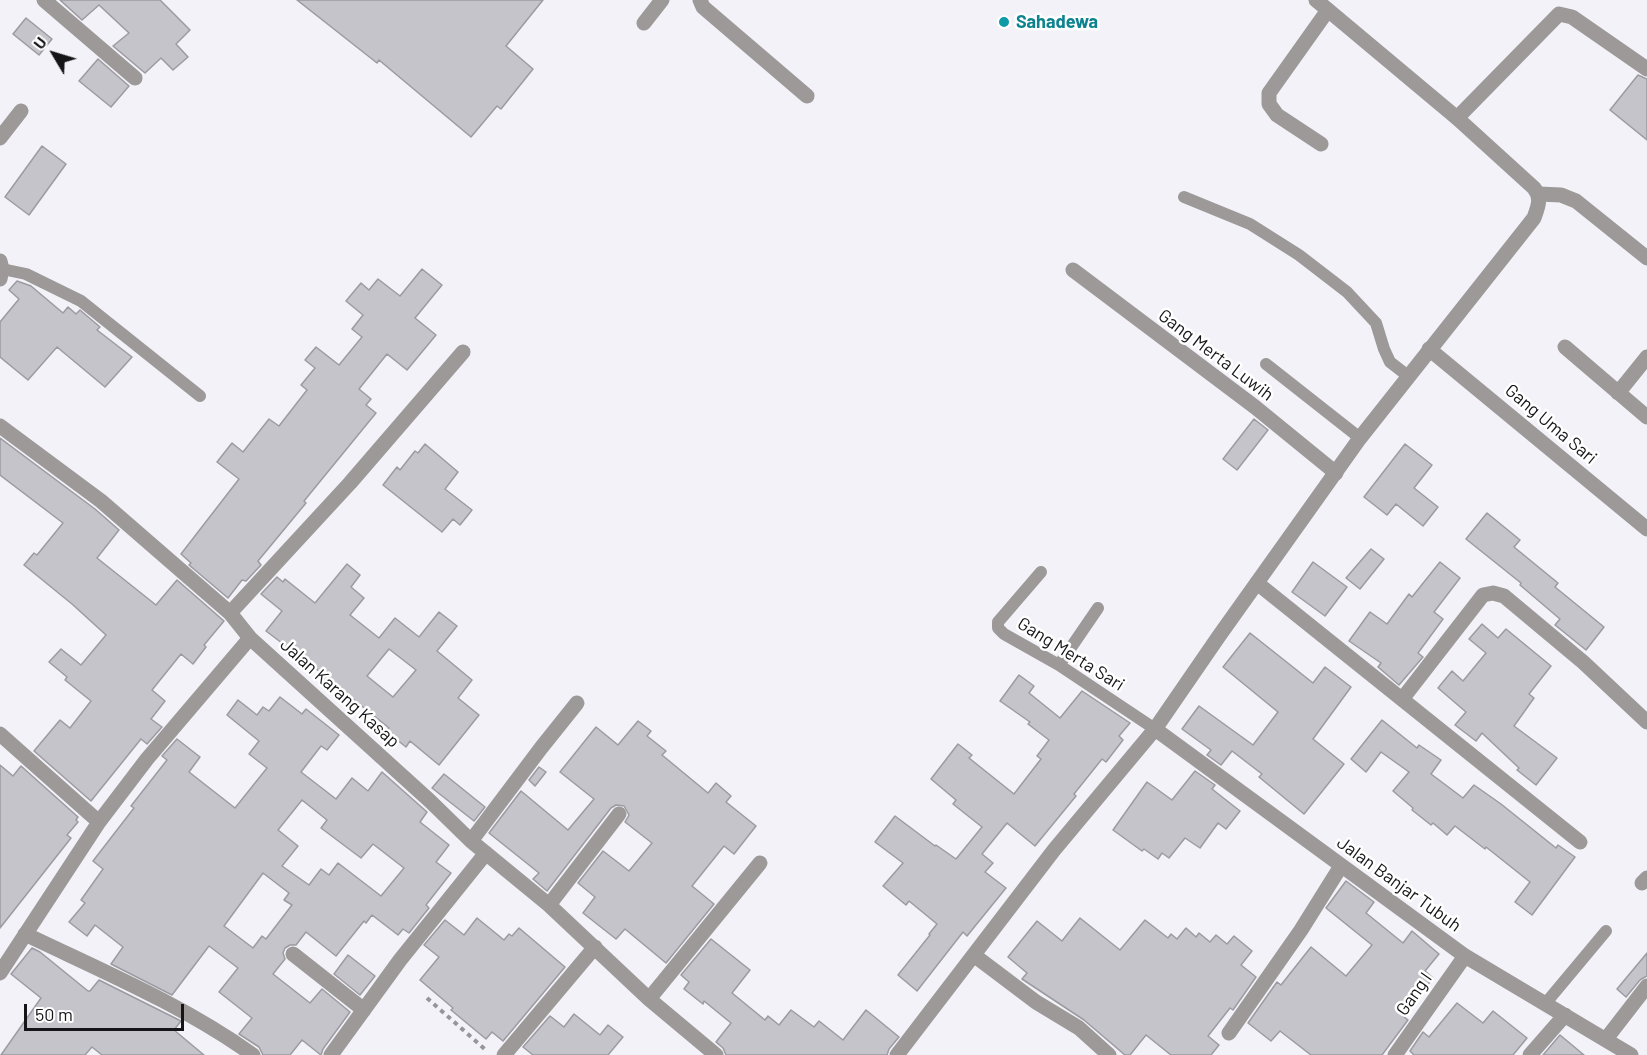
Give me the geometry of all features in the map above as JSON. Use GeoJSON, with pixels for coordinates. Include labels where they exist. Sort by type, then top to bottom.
{"type":"FeatureCollection","features":[{"type":"Feature","properties":{"kind":"street"},"geometry":{"type":"LineString","coordinates":[[44,0],[135,78]]}},
{"type":"Feature","properties":{"kind":"street"},"geometry":{"type":"LineString","coordinates":[[644,23],[662,0]]}},
{"type":"Feature","properties":{"kind":"street"},"geometry":{"type":"LineString","coordinates":[[700,0],[703,7],[807,96]]}},
{"type":"Feature","properties":{"kind":"street"},"geometry":{"type":"LineString","coordinates":[[897,1055],[1047,859],[1155,729],[1360,438],[1534,218],[1539,206],[1539,194],[1520,174],[1322,5],[1269,93],[1269,104],[1277,115],[1321,144]]}},
{"type":"Feature","properties":{"kind":"street"},"geometry":{"type":"LineString","coordinates":[[1457,118],[1559,14],[1572,17],[1647,69]]}},
{"type":"Feature","properties":{"kind":"street"},"geometry":{"type":"LineString","coordinates":[[0,138],[21,111]]}},
{"type":"Feature","properties":{"kind":"street"},"geometry":{"type":"LineString","coordinates":[[1539,194],[1561,195],[1576,201],[1647,258]]}},
{"type":"Feature","properties":{"kind":"street","name":"Gang Merta Luwih"},"geometry":{"type":"LineString","coordinates":[[1073,270],[1336,473]]}},
{"type":"Feature","properties":{"kind":"street"},"geometry":{"type":"LineString","coordinates":[[1564,347],[1647,417]]}},
{"type":"Feature","properties":{"kind":"street","name":"Gang Uma Sari"},"geometry":{"type":"LineString","coordinates":[[1429,349],[1647,529]]}},
{"type":"Feature","properties":{"kind":"street"},"geometry":{"type":"LineString","coordinates":[[230,613],[350,483],[463,352]]}},
{"type":"Feature","properties":{"kind":"street"},"geometry":{"type":"LineString","coordinates":[[1618,393],[1647,357]]}},
{"type":"Feature","properties":{"kind":"street","name":"Jalan Karang Kasap"},"geometry":{"type":"LineString","coordinates":[[0,426],[100,501],[230,613],[250,638],[471,841],[549,905],[649,999],[716,1055]]}},
{"type":"Feature","properties":{"kind":"street"},"geometry":{"type":"LineString","coordinates":[[1257,582],[1580,842]]}},
{"type":"Feature","properties":{"kind":"street"},"geometry":{"type":"LineString","coordinates":[[1403,698],[1484,595],[1493,593],[1504,596],[1582,662],[1647,722]]}},
{"type":"Feature","properties":{"kind":"street"},"geometry":{"type":"LineString","coordinates":[[0,973],[99,822],[147,759],[250,638]]}},
{"type":"Feature","properties":{"kind":"street"},"geometry":{"type":"LineString","coordinates":[[471,841],[577,703]]}},
{"type":"Feature","properties":{"kind":"street","name":"Jalan Banjar Tubuh"},"geometry":{"type":"LineString","coordinates":[[1155,729],[1465,956],[1631,1055]]}},
{"type":"Feature","properties":{"kind":"street"},"geometry":{"type":"LineString","coordinates":[[0,734],[99,822]]}},
{"type":"Feature","properties":{"kind":"street"},"geometry":{"type":"LineString","coordinates":[[549,905],[619,814]]}},
{"type":"Feature","properties":{"kind":"street"},"geometry":{"type":"LineString","coordinates":[[331,1055],[400,960],[486,853]]}},
{"type":"Feature","properties":{"kind":"street"},"geometry":{"type":"LineString","coordinates":[[649,999],[760,863]]}},
{"type":"Feature","properties":{"kind":"street"},"geometry":{"type":"LineString","coordinates":[[1229,1033],[1301,930],[1341,866]]}},
{"type":"Feature","properties":{"kind":"street"},"geometry":{"type":"LineString","coordinates":[[25,934],[173,1005],[253,1055]]}},
{"type":"Feature","properties":{"kind":"street"},"geometry":{"type":"LineString","coordinates":[[504,1055],[595,947]]}},
{"type":"Feature","properties":{"kind":"street"},"geometry":{"type":"LineString","coordinates":[[293,954],[364,1010]]}},
{"type":"Feature","properties":{"kind":"street"},"geometry":{"type":"LineString","coordinates":[[975,956],[1036,1002],[1078,1028],[1109,1055]]}},
{"type":"Feature","properties":{"kind":"street","name":"Gang I"},"geometry":{"type":"LineString","coordinates":[[1395,1055],[1465,956]]}},
{"type":"Feature","properties":{"kind":"street"},"geometry":{"type":"LineString","coordinates":[[1606,1039],[1647,986]]}},
{"type":"Feature","properties":{"kind":"street"},"geometry":{"type":"LineString","coordinates":[[1530,1055],[1565,1015]]}},
{"type":"Feature","properties":{"kind":"lane"},"geometry":{"type":"LineString","coordinates":[[1184,196],[1250,224],[1299,255],[1347,292],[1376,323],[1390,362],[1408,376]]}},
{"type":"Feature","properties":{"kind":"lane"},"geometry":{"type":"LineString","coordinates":[[1,270],[26,274],[81,301],[200,396]]}},
{"type":"Feature","properties":{"kind":"lane"},"geometry":{"type":"LineString","coordinates":[[1266,364],[1360,438]]}},
{"type":"Feature","properties":{"kind":"lane","name":"Gang Merta Sari"},"geometry":{"type":"LineString","coordinates":[[1041,572],[998,622],[998,628],[1004,634],[1059,665],[1155,729]]}},
{"type":"Feature","properties":{"kind":"lane"},"geometry":{"type":"LineString","coordinates":[[1059,665],[1098,608]]}},
{"type":"Feature","properties":{"kind":"lane"},"geometry":{"type":"LineString","coordinates":[[1545,1004],[1606,931]]}},
{"type":"Feature","properties":{"kind":"path"},"geometry":{"type":"LineString","coordinates":[[427,998],[491,1055]]}},
{"type":"Feature","properties":{"kind":"building"},"geometry":{"type":"Polygon","coordinates":[[[60,0],[160,0],[190,30],[176,44],[188,57],[173,70],[161,58],[145,73],[113,46],[129,33],[99,5],[82,20],[60,0]]]}},
{"type":"Feature","properties":{"kind":"building"},"geometry":{"type":"Polygon","coordinates":[[[297,0],[543,0],[506,46],[533,69],[501,109],[497,106],[471,137],[379,60],[377,63],[297,0]]]}},
{"type":"Feature","properties":{"kind":"building"},"geometry":{"type":"Polygon","coordinates":[[[26,18],[52,39],[39,55],[13,34],[26,18]]]}},
{"type":"Feature","properties":{"kind":"building"},"geometry":{"type":"Polygon","coordinates":[[[98,59],[129,86],[111,107],[79,81],[98,59]]]}},
{"type":"Feature","properties":{"kind":"building"},"geometry":{"type":"Polygon","coordinates":[[[1638,75],[1647,79],[1647,140],[1610,110],[1638,75]]]}},
{"type":"Feature","properties":{"kind":"building"},"geometry":{"type":"Polygon","coordinates":[[[42,146],[66,164],[29,215],[5,197],[42,146]]]}},
{"type":"Feature","properties":{"kind":"building"},"geometry":{"type":"Polygon","coordinates":[[[422,269],[442,285],[415,318],[436,335],[407,370],[387,354],[359,389],[371,399],[366,405],[376,413],[258,561],[261,565],[246,581],[242,580],[228,598],[189,565],[191,563],[181,554],[239,479],[217,462],[232,443],[243,452],[269,419],[279,426],[307,390],[301,385],[315,368],[305,360],[316,347],[339,365],[362,337],[352,329],[363,315],[346,301],[361,283],[369,290],[378,279],[400,296],[422,269]]]}},
{"type":"Feature","properties":{"kind":"building"},"geometry":{"type":"Polygon","coordinates":[[[17,281],[31,286],[63,313],[68,307],[76,314],[80,310],[100,327],[97,330],[132,357],[105,387],[57,347],[28,380],[0,357],[0,322],[19,299],[9,290],[17,281]]]}},
{"type":"Feature","properties":{"kind":"building"},"geometry":{"type":"Polygon","coordinates":[[[1254,419],[1268,430],[1237,470],[1223,459],[1254,419]]]}},
{"type":"Feature","properties":{"kind":"building"},"geometry":{"type":"Polygon","coordinates":[[[0,438],[95,509],[119,530],[97,558],[156,605],[177,580],[224,621],[204,645],[206,647],[193,664],[181,654],[152,690],[165,701],[151,719],[162,727],[147,744],[141,739],[91,801],[34,751],[60,720],[70,728],[91,701],[65,680],[67,677],[49,662],[61,649],[81,665],[106,635],[24,565],[34,553],[37,555],[63,523],[0,475],[0,438]]]}},
{"type":"Feature","properties":{"kind":"building"},"geometry":{"type":"Polygon","coordinates":[[[425,444],[458,472],[445,489],[472,510],[460,525],[453,519],[442,532],[383,485],[397,467],[400,470],[415,451],[418,453],[425,444]]]}},
{"type":"Feature","properties":{"kind":"building"},"geometry":{"type":"Polygon","coordinates":[[[1405,444],[1432,465],[1414,488],[1438,507],[1423,526],[1396,504],[1387,515],[1364,497],[1405,444]]]}},
{"type":"Feature","properties":{"kind":"building"},"geometry":{"type":"Polygon","coordinates":[[[1487,513],[1520,540],[1514,547],[1558,583],[1555,587],[1604,627],[1586,650],[1555,625],[1560,619],[1520,585],[1521,583],[1466,539],[1487,513]]]}},
{"type":"Feature","properties":{"kind":"building"},"geometry":{"type":"Polygon","coordinates":[[[1371,549],[1384,559],[1360,589],[1346,578],[1371,549]]]}},
{"type":"Feature","properties":{"kind":"building"},"geometry":{"type":"Polygon","coordinates":[[[1313,562],[1347,587],[1325,616],[1292,592],[1313,562]]]}},
{"type":"Feature","properties":{"kind":"building"},"geometry":{"type":"Polygon","coordinates":[[[1440,562],[1460,578],[1434,612],[1443,619],[1418,653],[1423,657],[1399,685],[1378,667],[1381,663],[1349,641],[1370,612],[1387,624],[1409,594],[1412,597],[1440,562]]]}},
{"type":"Feature","properties":{"kind":"building"},"geometry":{"type":"Polygon","coordinates":[[[347,564],[360,575],[351,587],[364,598],[350,615],[379,638],[395,618],[419,637],[439,612],[457,626],[437,651],[472,680],[458,698],[479,715],[439,765],[410,741],[406,747],[386,731],[389,728],[348,695],[346,697],[322,678],[324,675],[266,631],[282,611],[261,594],[277,577],[283,582],[285,579],[315,603],[347,564]],[[389,649],[367,676],[393,697],[416,670],[389,649]]]}},
{"type":"Feature","properties":{"kind":"building"},"geometry":{"type":"Polygon","coordinates":[[[1482,624],[1498,638],[1506,629],[1551,666],[1529,694],[1534,698],[1514,726],[1557,758],[1536,785],[1517,770],[1519,768],[1482,733],[1476,741],[1455,725],[1466,712],[1438,688],[1452,671],[1463,681],[1486,653],[1469,639],[1482,624]]]}},
{"type":"Feature","properties":{"kind":"building"},"geometry":{"type":"Polygon","coordinates":[[[1250,633],[1313,683],[1325,667],[1351,687],[1313,739],[1344,764],[1304,814],[1259,777],[1262,774],[1232,751],[1221,765],[1207,755],[1211,750],[1182,729],[1199,706],[1253,745],[1278,712],[1223,667],[1250,633]]]}},
{"type":"Feature","properties":{"kind":"building"},"geometry":{"type":"Polygon","coordinates":[[[1019,675],[1034,686],[1029,693],[1060,718],[1082,691],[1130,723],[1119,736],[1123,740],[1106,762],[1102,759],[1074,794],[1076,796],[1035,846],[1007,823],[982,854],[993,863],[985,872],[1006,888],[967,936],[963,932],[917,991],[898,975],[937,924],[909,901],[906,905],[883,886],[903,863],[875,842],[895,816],[956,859],[982,827],[953,804],[956,800],[931,779],[958,744],[972,755],[969,758],[1014,794],[1041,759],[1037,756],[1049,740],[1028,724],[1030,722],[1000,701],[1019,675]]]}},
{"type":"Feature","properties":{"kind":"building"},"geometry":{"type":"Polygon","coordinates":[[[280,697],[302,714],[306,709],[339,735],[327,750],[321,746],[301,772],[336,799],[352,778],[368,791],[382,772],[427,812],[420,822],[449,845],[436,862],[451,873],[426,905],[429,908],[409,933],[403,929],[398,935],[372,915],[366,923],[364,921],[336,956],[306,932],[296,945],[285,948],[283,953],[285,959],[273,974],[310,1003],[322,989],[350,1012],[321,1055],[302,1040],[290,1055],[263,1055],[259,1047],[239,1034],[252,1018],[219,992],[238,968],[209,946],[172,995],[111,964],[123,947],[95,925],[87,936],[69,922],[85,903],[81,900],[103,869],[93,861],[134,808],[131,806],[167,760],[162,756],[177,739],[200,757],[189,772],[235,808],[267,768],[249,754],[259,741],[227,715],[238,700],[257,715],[263,707],[269,711],[280,697]],[[302,800],[278,830],[298,846],[282,866],[309,885],[321,869],[329,875],[338,863],[381,896],[404,868],[373,844],[361,858],[321,828],[327,820],[302,800]],[[263,873],[224,926],[253,948],[262,936],[266,939],[292,905],[284,900],[289,893],[263,873]]]}},
{"type":"Feature","properties":{"kind":"building"},"geometry":{"type":"Polygon","coordinates":[[[1382,720],[1417,748],[1419,745],[1441,760],[1431,774],[1463,798],[1474,785],[1556,848],[1558,845],[1575,857],[1532,915],[1515,902],[1530,882],[1455,826],[1447,835],[1433,823],[1431,825],[1393,791],[1409,772],[1381,752],[1366,772],[1351,759],[1382,720]]]}},
{"type":"Feature","properties":{"kind":"building"},"geometry":{"type":"Polygon","coordinates":[[[638,721],[651,731],[647,736],[666,751],[662,755],[708,793],[716,783],[731,796],[726,802],[756,826],[734,854],[724,846],[692,886],[714,904],[666,963],[625,929],[616,939],[583,913],[595,897],[578,883],[603,851],[629,871],[652,843],[625,822],[629,815],[624,806],[616,805],[611,808],[547,891],[533,879],[539,873],[489,833],[521,791],[568,830],[594,799],[560,772],[596,727],[618,745],[638,721]]]}},
{"type":"Feature","properties":{"kind":"building"},"geometry":{"type":"Polygon","coordinates":[[[0,765],[13,776],[21,766],[78,817],[76,820],[78,822],[67,835],[71,838],[0,928],[0,765]]]}},
{"type":"Feature","properties":{"kind":"building"},"geometry":{"type":"Polygon","coordinates":[[[539,767],[546,772],[535,786],[529,780],[539,767]]]}},
{"type":"Feature","properties":{"kind":"building"},"geometry":{"type":"Polygon","coordinates":[[[1195,771],[1215,785],[1212,789],[1240,811],[1226,829],[1218,823],[1200,848],[1185,838],[1169,858],[1162,853],[1158,859],[1144,849],[1142,851],[1113,830],[1147,782],[1172,800],[1195,771]]]}},
{"type":"Feature","properties":{"kind":"building"},"geometry":{"type":"Polygon","coordinates":[[[444,774],[485,807],[474,821],[432,788],[444,774]]]}},
{"type":"Feature","properties":{"kind":"building"},"geometry":{"type":"Polygon","coordinates":[[[1346,881],[1374,902],[1366,913],[1403,943],[1412,931],[1439,954],[1425,971],[1433,978],[1403,1016],[1408,1020],[1382,1055],[1311,1055],[1280,1031],[1271,1041],[1248,1023],[1277,982],[1281,985],[1311,947],[1346,976],[1372,945],[1326,908],[1346,881]]]}},
{"type":"Feature","properties":{"kind":"building"},"geometry":{"type":"Polygon","coordinates":[[[477,918],[504,940],[509,934],[512,936],[519,928],[565,967],[503,1041],[492,1032],[486,1039],[420,980],[439,957],[424,945],[445,920],[464,935],[477,918]]]}},
{"type":"Feature","properties":{"kind":"building"},"geometry":{"type":"Polygon","coordinates":[[[1080,918],[1120,950],[1145,920],[1168,938],[1171,934],[1177,939],[1186,928],[1196,937],[1199,933],[1210,942],[1216,935],[1227,944],[1234,936],[1252,951],[1241,965],[1256,977],[1233,1010],[1230,1008],[1208,1036],[1219,1045],[1211,1055],[1171,1055],[1146,1035],[1130,1055],[1125,1055],[1084,1020],[1022,979],[1027,973],[1008,957],[1037,921],[1062,941],[1080,918]]]}},
{"type":"Feature","properties":{"kind":"building"},"geometry":{"type":"Polygon","coordinates":[[[711,939],[750,970],[732,993],[765,1020],[768,1016],[779,1025],[791,1010],[814,1027],[819,1021],[843,1040],[866,1010],[899,1037],[887,1055],[726,1055],[723,1048],[716,1042],[731,1023],[704,1001],[703,1004],[684,989],[689,982],[681,975],[711,939]]]}},
{"type":"Feature","properties":{"kind":"building"},"geometry":{"type":"Polygon","coordinates":[[[32,948],[88,991],[99,980],[181,1021],[174,1030],[204,1055],[102,1055],[92,1047],[85,1055],[1,1055],[41,998],[11,974],[32,948]]]}},
{"type":"Feature","properties":{"kind":"building"},"geometry":{"type":"Polygon","coordinates":[[[1647,953],[1647,976],[1640,980],[1626,997],[1617,989],[1647,953]]]}},
{"type":"Feature","properties":{"kind":"building"},"geometry":{"type":"Polygon","coordinates":[[[348,955],[375,976],[360,995],[334,974],[348,955]]]}},
{"type":"Feature","properties":{"kind":"building"},"geometry":{"type":"Polygon","coordinates":[[[1457,1003],[1483,1023],[1493,1011],[1527,1038],[1513,1055],[1414,1055],[1410,1051],[1423,1032],[1429,1037],[1457,1003]]]}},
{"type":"Feature","properties":{"kind":"building"},"geometry":{"type":"Polygon","coordinates":[[[574,1014],[600,1035],[608,1025],[623,1037],[608,1055],[533,1055],[523,1047],[550,1016],[564,1027],[574,1014]]]}},
{"type":"Feature","properties":{"kind":"building"},"geometry":{"type":"Polygon","coordinates":[[[1560,1035],[1584,1055],[1543,1055],[1560,1035]]]}},
{"type":"Feature","properties":{"kind":"place","name":"Sahadewa"},"geometry":{"type":"Point","coordinates":[1004,22]}}]}
